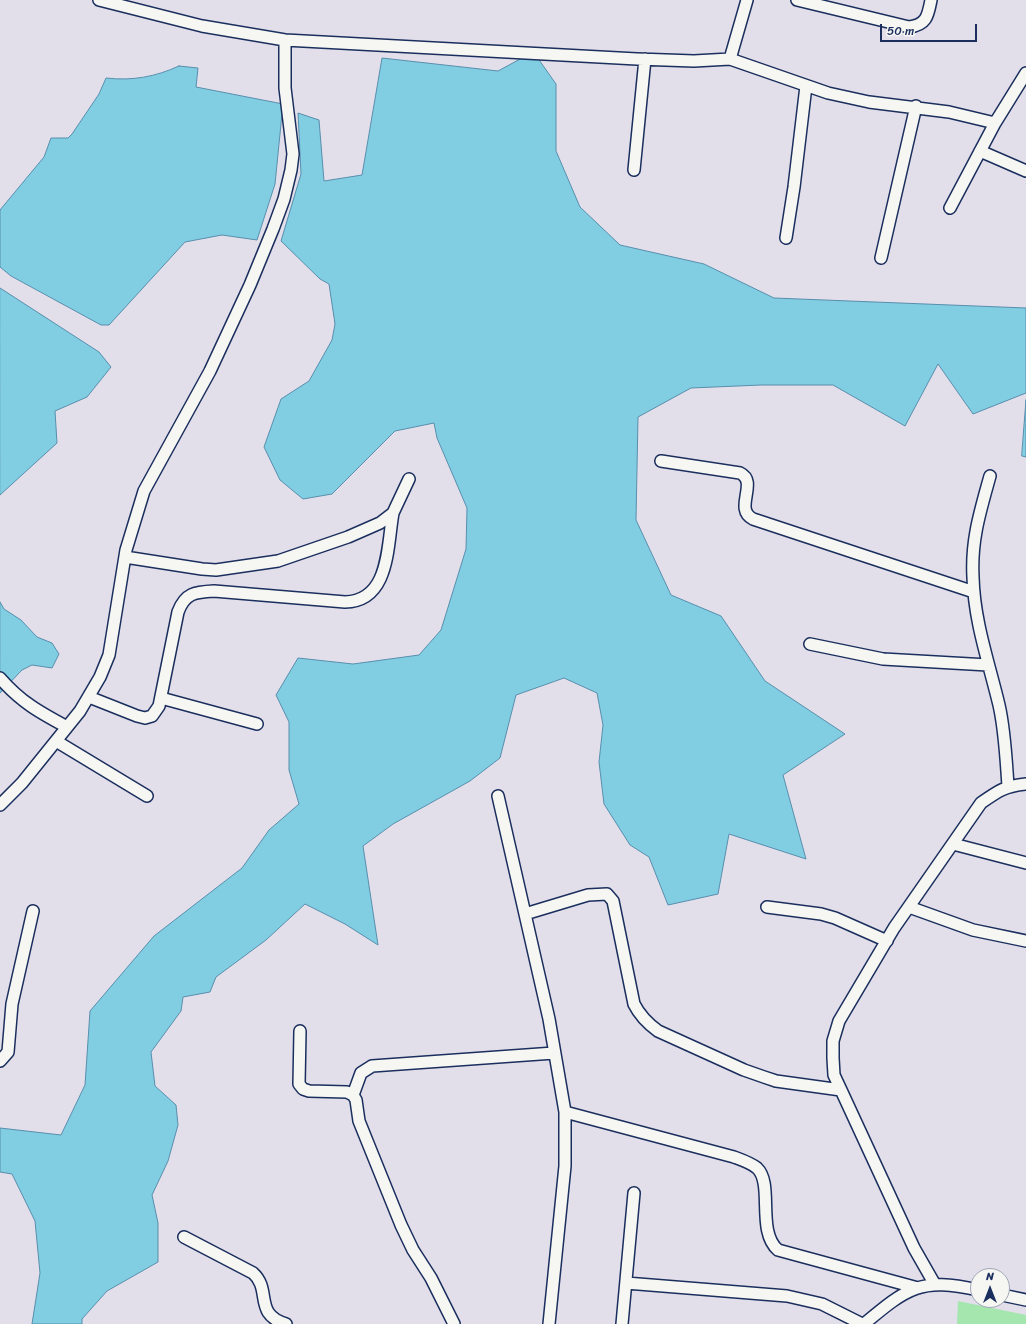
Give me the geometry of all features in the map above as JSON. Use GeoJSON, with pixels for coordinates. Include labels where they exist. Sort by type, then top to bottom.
{"type":"FeatureCollection","features":[{"type":"Feature","properties":{"kind":"street"},"geometry":{"type":"LineString","coordinates":[[99,0],[202,26],[285,40],[645,59],[694,61],[730,60],[806,86],[869,102],[916,106],[968,115],[995,123]]}},
{"type":"Feature","properties":{"kind":"street"},"geometry":{"type":"LineString","coordinates":[[730,60],[748,0]]}},
{"type":"Feature","properties":{"kind":"street"},"geometry":{"type":"LineString","coordinates":[[797,0],[909,26],[917,26],[924,22],[927,18],[931,0]]}},
{"type":"Feature","properties":{"kind":"street"},"geometry":{"type":"LineString","coordinates":[[0,805],[22,783],[56,741],[89,696],[100,678],[109,655],[125,557],[144,491],[210,371],[250,285],[284,199],[293,154],[285,88],[285,40]]}},
{"type":"Feature","properties":{"kind":"street"},"geometry":{"type":"LineString","coordinates":[[634,170],[645,59]]}},
{"type":"Feature","properties":{"kind":"street"},"geometry":{"type":"LineString","coordinates":[[950,208],[995,123],[1026,73]]}},
{"type":"Feature","properties":{"kind":"street"},"geometry":{"type":"LineString","coordinates":[[786,238],[794,187],[806,86]]}},
{"type":"Feature","properties":{"kind":"street"},"geometry":{"type":"LineString","coordinates":[[881,258],[916,106]]}},
{"type":"Feature","properties":{"kind":"street"},"geometry":{"type":"LineString","coordinates":[[980,151],[1026,171]]}},
{"type":"Feature","properties":{"kind":"street"},"geometry":{"type":"LineString","coordinates":[[661,461],[740,473],[744,475],[748,481],[744,509],[748,517],[974,592]]}},
{"type":"Feature","properties":{"kind":"street"},"geometry":{"type":"LineString","coordinates":[[990,476],[976,527],[973,557],[974,592],[988,665],[1002,721],[1008,786]]}},
{"type":"Feature","properties":{"kind":"street"},"geometry":{"type":"LineString","coordinates":[[89,696],[145,718],[152,716],[156,712],[161,698],[181,602],[196,592],[214,591],[356,601],[370,594],[380,580],[393,513],[409,479]]}},
{"type":"Feature","properties":{"kind":"street"},"geometry":{"type":"LineString","coordinates":[[125,557],[216,570],[278,561],[348,537],[380,522],[393,513]]}},
{"type":"Feature","properties":{"kind":"street"},"geometry":{"type":"LineString","coordinates":[[810,644],[883,659],[988,665]]}},
{"type":"Feature","properties":{"kind":"street"},"geometry":{"type":"LineString","coordinates":[[0,678],[16,696],[24,702],[67,727]]}},
{"type":"Feature","properties":{"kind":"street"},"geometry":{"type":"LineString","coordinates":[[161,698],[257,724]]}},
{"type":"Feature","properties":{"kind":"street"},"geometry":{"type":"LineString","coordinates":[[56,741],[147,796]]}},
{"type":"Feature","properties":{"kind":"street"},"geometry":{"type":"LineString","coordinates":[[934,1283],[914,1248],[834,1075],[832,1058],[833,1041],[839,1021],[887,941],[981,803],[996,792],[1008,786],[1026,784]]}},
{"type":"Feature","properties":{"kind":"street"},"geometry":{"type":"LineString","coordinates":[[498,796],[549,1019],[564,1112],[565,1166],[549,1324]]}},
{"type":"Feature","properties":{"kind":"street"},"geometry":{"type":"LineString","coordinates":[[953,844],[1026,863]]}},
{"type":"Feature","properties":{"kind":"street"},"geometry":{"type":"LineString","coordinates":[[525,914],[588,895],[607,894],[613,901],[634,1004],[638,1013],[648,1024],[658,1031],[744,1070],[776,1081],[841,1090]]}},
{"type":"Feature","properties":{"kind":"street"},"geometry":{"type":"LineString","coordinates":[[767,907],[821,914],[835,918],[887,941]]}},
{"type":"Feature","properties":{"kind":"street"},"geometry":{"type":"LineString","coordinates":[[909,907],[973,930],[1026,941]]}},
{"type":"Feature","properties":{"kind":"street"},"geometry":{"type":"LineString","coordinates":[[0,1061],[8,1052],[12,1004],[33,911]]}},
{"type":"Feature","properties":{"kind":"street"},"geometry":{"type":"LineString","coordinates":[[300,1031],[299,1084],[303,1089],[309,1091],[347,1092],[353,1095],[356,1100],[359,1121],[401,1225],[413,1250],[431,1278],[454,1324]]}},
{"type":"Feature","properties":{"kind":"street"},"geometry":{"type":"LineString","coordinates":[[353,1095],[361,1073],[372,1066],[554,1052]]}},
{"type":"Feature","properties":{"kind":"street"},"geometry":{"type":"LineString","coordinates":[[564,1112],[734,1157],[748,1163],[758,1169],[763,1179],[768,1233],[772,1244],[778,1250],[918,1288]]}},
{"type":"Feature","properties":{"kind":"street"},"geometry":{"type":"LineString","coordinates":[[622,1324],[634,1193]]}},
{"type":"Feature","properties":{"kind":"street"},"geometry":{"type":"LineString","coordinates":[[184,1237],[253,1273],[258,1278],[266,1311],[271,1317],[286,1324]]}},
{"type":"Feature","properties":{"kind":"street"},"geometry":{"type":"LineString","coordinates":[[626,1283],[787,1296],[822,1304],[863,1324],[899,1296],[918,1288],[934,1283],[970,1289]]}},
{"type":"Feature","properties":{"kind":"street"},"geometry":{"type":"LineString","coordinates":[[1010,1297],[1026,1300]]}},
{"type":"Feature","properties":{"kind":"green space"},"geometry":{"type":"Polygon","coordinates":[[[958,1301],[970,1303],[970,1308],[992,1308],[1026,1315],[1026,1324],[957,1324],[958,1301]]]}},
{"type":"Feature","properties":{"kind":"water"},"geometry":{"type":"Polygon","coordinates":[[[537,57],[556,84],[556,151],[580,207],[620,245],[704,264],[774,298],[1026,308],[1026,393],[973,414],[938,364],[905,426],[833,385],[761,385],[691,388],[638,417],[636,520],[671,595],[721,616],[765,681],[845,734],[783,775],[806,859],[729,834],[718,894],[668,905],[649,857],[630,845],[604,804],[599,762],[603,725],[597,693],[564,678],[516,695],[500,758],[470,781],[393,824],[363,846],[378,945],[345,924],[305,904],[266,940],[216,977],[210,992],[183,997],[181,1011],[151,1052],[155,1086],[176,1105],[178,1125],[168,1161],[152,1195],[158,1223],[158,1262],[107,1291],[82,1319],[82,1324],[32,1324],[40,1273],[35,1221],[12,1174],[0,1172],[0,1128],[61,1135],[85,1085],[90,1011],[154,936],[242,868],[269,830],[299,804],[289,770],[289,722],[276,695],[298,658],[353,664],[419,655],[441,630],[466,549],[467,508],[437,438],[434,423],[395,431],[332,494],[303,499],[280,480],[264,447],[281,399],[309,381],[332,340],[335,324],[329,284],[320,279],[281,241],[301,174],[298,113],[319,120],[324,181],[362,175],[382,58],[498,71],[522,58],[537,57]]]}},
{"type":"Feature","properties":{"kind":"water"},"geometry":{"type":"Polygon","coordinates":[[[179,66],[198,68],[196,87],[283,104],[275,184],[257,240],[222,235],[185,242],[109,325],[101,325],[11,276],[0,267],[0,210],[44,157],[51,138],[68,138],[72,134],[99,94],[106,78],[125,79],[143,77],[161,73],[179,66]]]}},
{"type":"Feature","properties":{"kind":"water"},"geometry":{"type":"Polygon","coordinates":[[[0,288],[99,352],[111,367],[87,397],[55,411],[57,443],[0,495],[0,288]]]}},
{"type":"Feature","properties":{"kind":"water"},"geometry":{"type":"Polygon","coordinates":[[[1026,400],[1026,457],[1022,456],[1026,400]]]}},
{"type":"Feature","properties":{"kind":"water"},"geometry":{"type":"Polygon","coordinates":[[[0,602],[4,609],[21,620],[37,637],[52,643],[59,654],[52,668],[32,665],[22,670],[0,693],[0,602]]]}}]}
